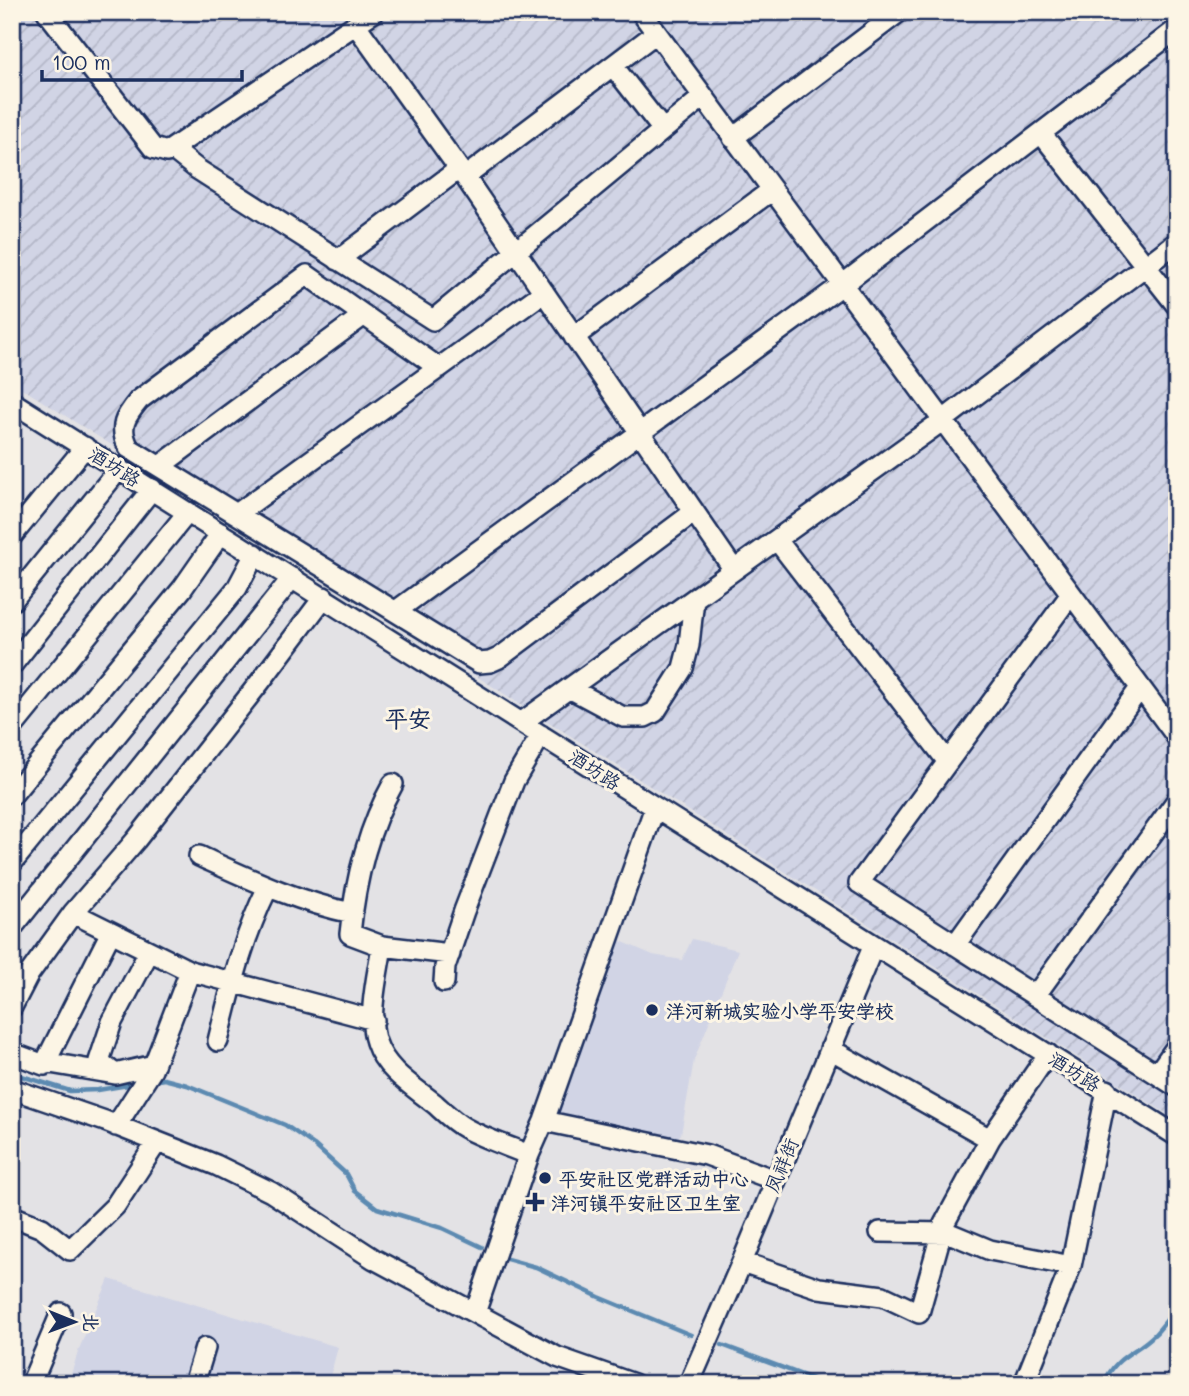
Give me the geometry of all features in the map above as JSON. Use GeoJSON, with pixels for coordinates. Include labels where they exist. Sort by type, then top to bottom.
{"type":"FeatureCollection","features":[{"type":"Feature","properties":{"kind":"street"},"geometry":{"type":"LineString","coordinates":[[47,12],[153,148],[167,152],[374,12]]}},
{"type":"Feature","properties":{"kind":"street"},"geometry":{"type":"LineString","coordinates":[[641,12],[1177,737]]}},
{"type":"Feature","properties":{"kind":"street"},"geometry":{"type":"LineString","coordinates":[[733,138],[899,12]]}},
{"type":"Feature","properties":{"kind":"street"},"geometry":{"type":"LineString","coordinates":[[356,25],[462,173],[734,570]]}},
{"type":"Feature","properties":{"kind":"street"},"geometry":{"type":"LineString","coordinates":[[396,611],[842,285],[1177,29]]}},
{"type":"Feature","properties":{"kind":"street"},"geometry":{"type":"LineString","coordinates":[[338,260],[656,33]]}},
{"type":"Feature","properties":{"kind":"street"},"geometry":{"type":"LineString","coordinates":[[613,66],[663,130]]}},
{"type":"Feature","properties":{"kind":"street"},"geometry":{"type":"LineString","coordinates":[[172,149],[197,169],[433,320],[703,97]]}},
{"type":"Feature","properties":{"kind":"street"},"geometry":{"type":"LineString","coordinates":[[1041,133],[1177,306]]}},
{"type":"Feature","properties":{"kind":"street"},"geometry":{"type":"LineString","coordinates":[[574,337],[772,190]]}},
{"type":"Feature","properties":{"kind":"street"},"geometry":{"type":"LineString","coordinates":[[522,722],[942,421],[1177,242]]}},
{"type":"Feature","properties":{"kind":"street"},"geometry":{"type":"LineString","coordinates":[[439,368],[307,275],[139,400],[124,421],[123,437],[129,448],[479,663],[499,658],[694,512]]}},
{"type":"Feature","properties":{"kind":"street"},"geometry":{"type":"LineString","coordinates":[[238,513],[544,292]]}},
{"type":"Feature","properties":{"kind":"street"},"geometry":{"type":"LineString","coordinates":[[159,466],[365,315]]}},
{"type":"Feature","properties":{"kind":"street","name":"酒坊路"},"geometry":{"type":"LineString","coordinates":[[12,402],[522,722],[873,947],[1107,1090],[1177,1136]]}},
{"type":"Feature","properties":{"kind":"street"},"geometry":{"type":"LineString","coordinates":[[12,536],[85,447]]}},
{"type":"Feature","properties":{"kind":"street"},"geometry":{"type":"LineString","coordinates":[[12,601],[119,468]]}},
{"type":"Feature","properties":{"kind":"street"},"geometry":{"type":"LineString","coordinates":[[12,665],[152,489]]}},
{"type":"Feature","properties":{"kind":"street"},"geometry":{"type":"LineString","coordinates":[[12,728],[188,512]]}},
{"type":"Feature","properties":{"kind":"street"},"geometry":{"type":"LineString","coordinates":[[12,795],[182,589],[221,533]]}},
{"type":"Feature","properties":{"kind":"street"},"geometry":{"type":"LineString","coordinates":[[777,540],[948,762]]}},
{"type":"Feature","properties":{"kind":"street"},"geometry":{"type":"LineString","coordinates":[[12,863],[237,588],[255,554]]}},
{"type":"Feature","properties":{"kind":"street"},"geometry":{"type":"LineString","coordinates":[[12,928],[292,578]]}},
{"type":"Feature","properties":{"kind":"street"},"geometry":{"type":"LineString","coordinates":[[1070,594],[859,883],[1177,1087]]}},
{"type":"Feature","properties":{"kind":"street"},"geometry":{"type":"LineString","coordinates":[[12,1007],[29,974],[73,913],[136,840],[324,597]]}},
{"type":"Feature","properties":{"kind":"street"},"geometry":{"type":"LineString","coordinates":[[569,688],[623,718],[645,717],[655,712],[683,668],[689,645],[694,599]]}},
{"type":"Feature","properties":{"kind":"street"},"geometry":{"type":"LineString","coordinates":[[955,945],[1140,688]]}},
{"type":"Feature","properties":{"kind":"street"},"geometry":{"type":"LineString","coordinates":[[444,982],[445,967],[514,781],[541,735]]}},
{"type":"Feature","properties":{"kind":"street"},"geometry":{"type":"LineString","coordinates":[[393,784],[366,844],[350,934],[383,946],[450,954]]}},
{"type":"Feature","properties":{"kind":"street"},"geometry":{"type":"LineString","coordinates":[[1035,996],[1177,800]]}},
{"type":"Feature","properties":{"kind":"street"},"geometry":{"type":"LineString","coordinates":[[475,1313],[529,1154],[544,1121],[655,807]]}},
{"type":"Feature","properties":{"kind":"street"},"geometry":{"type":"LineString","coordinates":[[200,856],[315,905],[352,913]]}},
{"type":"Feature","properties":{"kind":"street"},"geometry":{"type":"LineString","coordinates":[[218,1041],[250,923],[268,887]]}},
{"type":"Feature","properties":{"kind":"street"},"geometry":{"type":"LineString","coordinates":[[73,913],[190,971],[374,1020]]}},
{"type":"Feature","properties":{"kind":"street"},"geometry":{"type":"LineString","coordinates":[[44,1065],[111,932]]}},
{"type":"Feature","properties":{"kind":"street"},"geometry":{"type":"LineString","coordinates":[[383,946],[374,1020],[375,1041],[383,1056],[409,1084],[463,1127],[529,1154]]}},
{"type":"Feature","properties":{"kind":"street","name":"凤祥街"},"geometry":{"type":"LineString","coordinates":[[688,1384],[742,1262],[873,947]]}},
{"type":"Feature","properties":{"kind":"street"},"geometry":{"type":"LineString","coordinates":[[115,1074],[99,1061],[112,1022],[149,952]]}},
{"type":"Feature","properties":{"kind":"street"},"geometry":{"type":"LineString","coordinates":[[116,1126],[148,1075],[190,971]]}},
{"type":"Feature","properties":{"kind":"street"},"geometry":{"type":"LineString","coordinates":[[1157,1074],[1177,1046]]}},
{"type":"Feature","properties":{"kind":"street"},"geometry":{"type":"LineString","coordinates":[[830,1049],[990,1139]]}},
{"type":"Feature","properties":{"kind":"street"},"geometry":{"type":"LineString","coordinates":[[12,1053],[44,1065],[50,1063],[115,1074],[148,1075]]}},
{"type":"Feature","properties":{"kind":"street"},"geometry":{"type":"LineString","coordinates":[[742,1262],[819,1288],[883,1296],[919,1313],[944,1224],[990,1139],[1048,1054]]}},
{"type":"Feature","properties":{"kind":"street"},"geometry":{"type":"LineString","coordinates":[[12,1089],[216,1165],[271,1192],[374,1259],[557,1357],[634,1384]]}},
{"type":"Feature","properties":{"kind":"street"},"geometry":{"type":"LineString","coordinates":[[1024,1384],[1070,1266],[1107,1090]]}},
{"type":"Feature","properties":{"kind":"street"},"geometry":{"type":"LineString","coordinates":[[544,1121],[707,1154],[775,1180]]}},
{"type":"Feature","properties":{"kind":"street"},"geometry":{"type":"LineString","coordinates":[[12,1216],[42,1228],[70,1250],[115,1206],[157,1142]]}},
{"type":"Feature","properties":{"kind":"street"},"geometry":{"type":"LineString","coordinates":[[880,1232],[949,1233],[990,1250],[1070,1266]]}},
{"type":"Feature","properties":{"kind":"street"},"geometry":{"type":"LineString","coordinates":[[31,1384],[61,1313]]}},
{"type":"Feature","properties":{"kind":"street"},"geometry":{"type":"LineString","coordinates":[[194,1384],[205,1348]]}},
{"type":"Feature","properties":{"kind":"shaded area"},"geometry":{"type":"Polygon","coordinates":[[[12,12],[1177,12],[1177,1120],[12,382],[12,12]]]}},
{"type":"Feature","properties":{"kind":"shaded area","name":"洋河新城实验小学平安学校"},"geometry":{"type":"Polygon","coordinates":[[[616,939],[653,955],[682,960],[692,939],[738,950],[694,1060],[681,1134],[677,1139],[553,1117],[616,939]]]}},
{"type":"Feature","properties":{"kind":"shaded area"},"geometry":{"type":"Polygon","coordinates":[[[109,1279],[338,1347],[328,1384],[68,1384],[79,1349],[109,1279]]]}},
{"type":"Feature","properties":{"kind":"waterway"},"geometry":{"type":"LineString","coordinates":[[12,1073],[70,1091],[134,1084]]}},
{"type":"Feature","properties":{"kind":"waterway"},"geometry":{"type":"LineString","coordinates":[[153,1081],[164,1079],[187,1085],[285,1125],[314,1145],[346,1174],[355,1191],[377,1208],[442,1228],[482,1247]]}},
{"type":"Feature","properties":{"kind":"waterway"},"geometry":{"type":"LineString","coordinates":[[503,1258],[536,1267],[599,1297],[691,1335]]}},
{"type":"Feature","properties":{"kind":"waterway"},"geometry":{"type":"LineString","coordinates":[[1103,1384],[1114,1366],[1155,1334],[1177,1309]]}},
{"type":"Feature","properties":{"kind":"waterway"},"geometry":{"type":"LineString","coordinates":[[722,1345],[826,1384]]}},
{"type":"Feature","properties":{"kind":"place","name":"洋河新城实验小学平安学校"},"geometry":{"type":"Point","coordinates":[652,1010]}},
{"type":"Feature","properties":{"kind":"place","name":"平安社区党群活动中心"},"geometry":{"type":"Point","coordinates":[545,1178]}},
{"type":"Feature","properties":{"kind":"place","name":"洋河镇平安社区卫生室"},"geometry":{"type":"Point","coordinates":[535,1202]}},
{"type":"Feature","properties":{"kind":"district","name":"平安"},"geometry":{"type":"Point","coordinates":[408,718]}}]}
